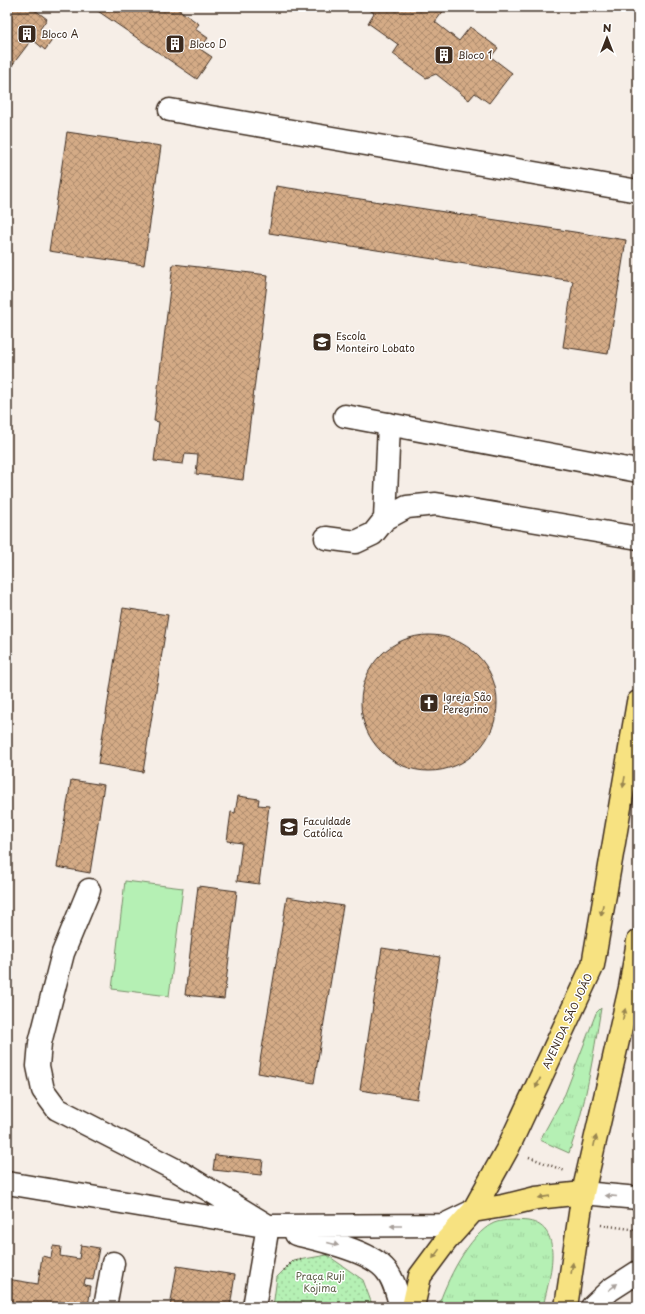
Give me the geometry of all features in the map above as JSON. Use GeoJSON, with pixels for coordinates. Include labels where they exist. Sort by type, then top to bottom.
{"type":"FeatureCollection","features":[{"type":"Feature","properties":{"kind":"main road","name":"AVENIDA SÃO JOÃO"},"geometry":{"type":"LineString","coordinates":[[413,1307],[420,1276],[446,1240],[473,1210],[508,1148],[593,965],[638,702]]}},
{"type":"Feature","properties":{"kind":"main road"},"geometry":{"type":"LineString","coordinates":[[566,1307],[583,1193],[630,988],[638,941]]}},
{"type":"Feature","properties":{"kind":"main road"},"geometry":{"type":"LineString","coordinates":[[473,1210],[503,1206],[536,1198],[583,1193]]}},
{"type":"Feature","properties":{"kind":"street"},"geometry":{"type":"LineString","coordinates":[[170,110],[638,191]]}},
{"type":"Feature","properties":{"kind":"street"},"geometry":{"type":"LineString","coordinates":[[345,416],[638,471]]}},
{"type":"Feature","properties":{"kind":"street"},"geometry":{"type":"LineString","coordinates":[[385,519],[389,424]]}},
{"type":"Feature","properties":{"kind":"street"},"geometry":{"type":"LineString","coordinates":[[326,538],[356,542],[373,534],[385,519],[408,507],[436,504],[638,538]]}},
{"type":"Feature","properties":{"kind":"street"},"geometry":{"type":"LineString","coordinates":[[89,890],[63,953],[40,1044],[38,1066],[42,1090],[57,1109],[178,1171],[268,1226],[444,1225],[473,1210]]}},
{"type":"Feature","properties":{"kind":"street"},"geometry":{"type":"LineString","coordinates":[[7,1183],[268,1226],[342,1247],[369,1258],[384,1267],[393,1280],[401,1307]]}},
{"type":"Feature","properties":{"kind":"street"},"geometry":{"type":"LineString","coordinates":[[583,1193],[638,1198]]}},
{"type":"Feature","properties":{"kind":"street"},"geometry":{"type":"LineString","coordinates":[[254,1307],[268,1226]]}},
{"type":"Feature","properties":{"kind":"street"},"geometry":{"type":"LineString","coordinates":[[105,1307],[113,1262]]}},
{"type":"Feature","properties":{"kind":"street"},"geometry":{"type":"LineString","coordinates":[[592,1307],[610,1290],[638,1272]]}},
{"type":"Feature","properties":{"kind":"path"},"geometry":{"type":"LineString","coordinates":[[579,1222],[638,1230]]}},
{"type":"Feature","properties":{"kind":"path"},"geometry":{"type":"LineString","coordinates":[[282,1272],[293,1261],[307,1259]]}},
{"type":"Feature","properties":{"kind":"green space"},"geometry":{"type":"Polygon","coordinates":[[[125,881],[183,888],[169,996],[112,989],[125,881]]]}},
{"type":"Feature","properties":{"kind":"green space"},"geometry":{"type":"Polygon","coordinates":[[[601,1008],[592,1063],[580,1117],[569,1153],[540,1140],[565,1094],[596,1013],[601,1008]]]}},
{"type":"Feature","properties":{"kind":"green space"},"geometry":{"type":"Polygon","coordinates":[[[511,1220],[528,1221],[540,1225],[548,1233],[551,1244],[551,1270],[543,1307],[438,1307],[453,1272],[467,1248],[476,1237],[494,1223],[511,1220]]]}},
{"type":"Feature","properties":{"kind":"green space","name":"Praça Ruji Kojima"},"geometry":{"type":"Polygon","coordinates":[[[327,1255],[363,1280],[373,1307],[273,1307],[277,1277],[293,1261],[327,1255]]]}},
{"type":"Feature","properties":{"kind":"building","name":"Bloco A"},"geometry":{"type":"Polygon","coordinates":[[[7,7],[31,7],[47,19],[40,29],[53,39],[45,50],[32,39],[10,68],[7,66],[7,7]]]}},
{"type":"Feature","properties":{"kind":"building","name":"Bloco D"},"geometry":{"type":"Polygon","coordinates":[[[92,7],[175,7],[199,24],[195,29],[208,38],[200,49],[212,57],[197,79],[92,7]]]}},
{"type":"Feature","properties":{"kind":"building","name":"Bloco 1"},"geometry":{"type":"Polygon","coordinates":[[[365,7],[440,7],[444,10],[435,22],[459,41],[470,27],[498,48],[491,57],[512,73],[489,103],[475,93],[469,100],[436,74],[426,78],[393,54],[399,45],[368,23],[374,13],[365,7]]]}},
{"type":"Feature","properties":{"kind":"building"},"geometry":{"type":"Polygon","coordinates":[[[67,132],[161,146],[144,265],[49,251],[67,132]]]}},
{"type":"Feature","properties":{"kind":"building"},"geometry":{"type":"Polygon","coordinates":[[[276,186],[626,240],[608,354],[563,347],[573,281],[269,233],[276,186]]]}},
{"type":"Feature","properties":{"kind":"building"},"geometry":{"type":"Polygon","coordinates":[[[173,264],[268,275],[243,480],[196,474],[198,455],[185,454],[183,464],[154,461],[159,422],[154,421],[173,264]]]}},
{"type":"Feature","properties":{"kind":"building"},"geometry":{"type":"Polygon","coordinates":[[[123,608],[168,615],[143,772],[98,764],[123,608]]]}},
{"type":"Feature","properties":{"kind":"building","name":"Igreja São Peregrino"},"geometry":{"type":"Polygon","coordinates":[[[422,635],[436,635],[455,640],[467,646],[482,660],[492,677],[496,690],[496,716],[492,729],[486,741],[472,756],[467,760],[449,768],[436,771],[422,771],[403,766],[391,760],[376,746],[372,741],[364,723],[361,710],[361,696],[366,677],[372,665],[386,650],[391,646],[409,638],[422,635]]]}},
{"type":"Feature","properties":{"kind":"building"},"geometry":{"type":"Polygon","coordinates":[[[71,780],[104,785],[90,873],[57,867],[71,780]]]}},
{"type":"Feature","properties":{"kind":"building"},"geometry":{"type":"Polygon","coordinates":[[[238,796],[259,799],[258,805],[269,806],[259,884],[237,881],[242,843],[227,841],[231,812],[235,813],[238,796]]]}},
{"type":"Feature","properties":{"kind":"building"},"geometry":{"type":"Polygon","coordinates":[[[198,886],[237,891],[224,999],[185,995],[198,886]]]}},
{"type":"Feature","properties":{"kind":"building"},"geometry":{"type":"Polygon","coordinates":[[[287,897],[343,906],[314,1083],[258,1073],[287,897]]]}},
{"type":"Feature","properties":{"kind":"building"},"geometry":{"type":"Polygon","coordinates":[[[382,948],[440,957],[417,1099],[360,1090],[382,948]]]}},
{"type":"Feature","properties":{"kind":"building"},"geometry":{"type":"Polygon","coordinates":[[[215,1155],[263,1160],[261,1175],[213,1170],[215,1155]]]}},
{"type":"Feature","properties":{"kind":"building"},"geometry":{"type":"Polygon","coordinates":[[[81,1245],[99,1248],[93,1280],[85,1279],[84,1285],[91,1286],[88,1307],[7,1307],[7,1279],[38,1284],[42,1256],[51,1258],[53,1246],[61,1247],[60,1256],[79,1259],[81,1245]]]}},
{"type":"Feature","properties":{"kind":"building"},"geometry":{"type":"Polygon","coordinates":[[[177,1266],[235,1275],[230,1307],[170,1307],[177,1266]]]}},
{"type":"Feature","properties":{"kind":"place","name":"Bloco A"},"geometry":{"type":"Point","coordinates":[27,34]}},
{"type":"Feature","properties":{"kind":"place","name":"Bloco D"},"geometry":{"type":"Point","coordinates":[175,44]}},
{"type":"Feature","properties":{"kind":"place","name":"Bloco 1"},"geometry":{"type":"Point","coordinates":[444,55]}},
{"type":"Feature","properties":{"kind":"place","name":"Escola Monteiro Lobato"},"geometry":{"type":"Point","coordinates":[322,342]}},
{"type":"Feature","properties":{"kind":"place","name":"Igreja São Peregrino"},"geometry":{"type":"Point","coordinates":[429,703]}},
{"type":"Feature","properties":{"kind":"place","name":"Faculdade Católica"},"geometry":{"type":"Point","coordinates":[289,827]}}]}
